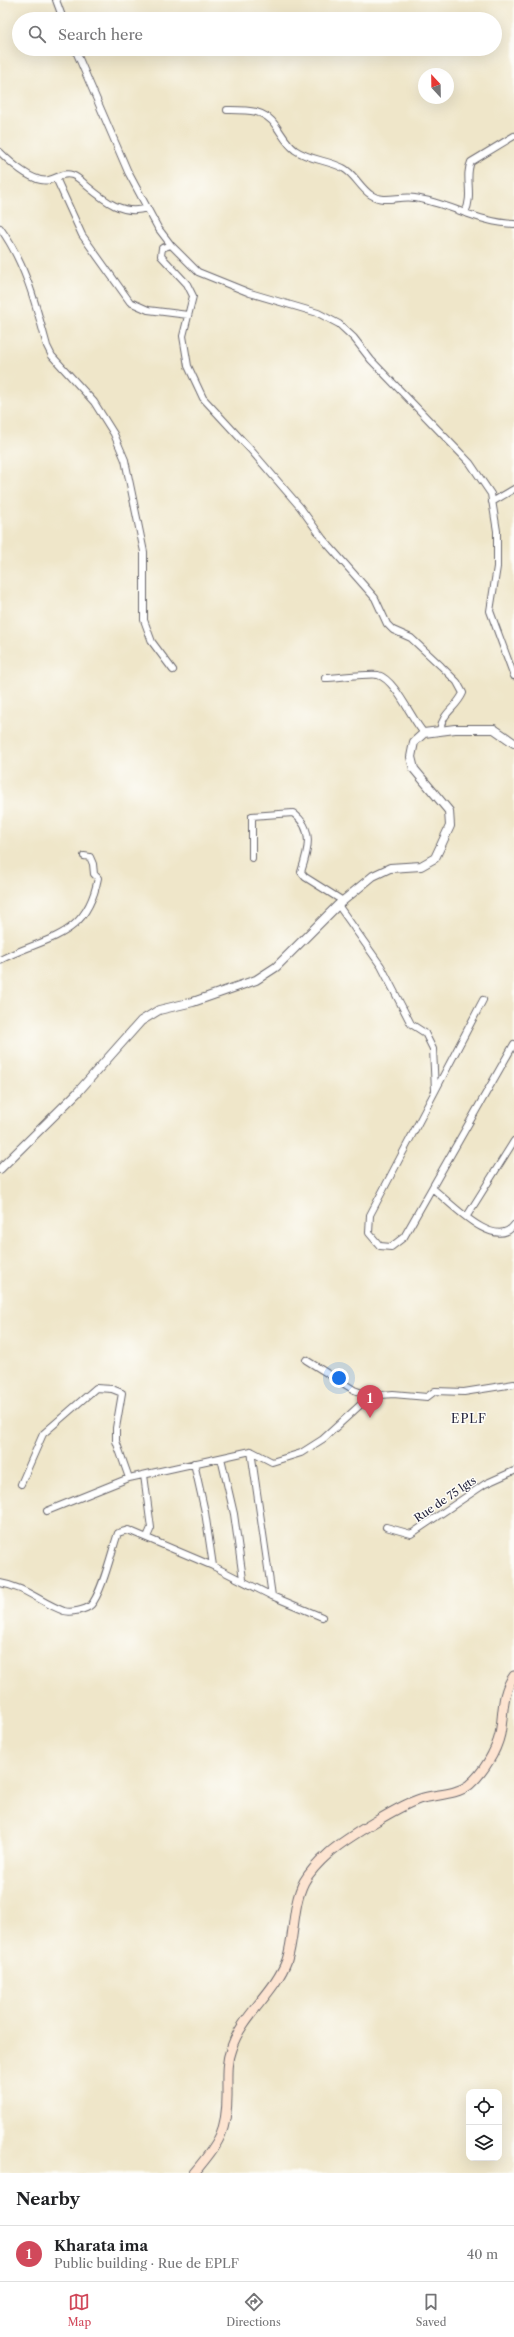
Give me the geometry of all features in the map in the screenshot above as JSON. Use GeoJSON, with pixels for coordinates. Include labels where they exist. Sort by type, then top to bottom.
{"type":"FeatureCollection","features":[{"type":"Feature","properties":{"kind":"main road"},"geometry":{"type":"LineString","coordinates":[[194,2173],[216,2147],[222,2134],[226,2122],[227,2070],[230,2051],[235,2037],[277,1978],[287,1960],[298,1897],[305,1881],[316,1865],[330,1852],[404,1806],[422,1798],[459,1790],[468,1785],[479,1775],[493,1754],[500,1735],[504,1695],[507,1685],[514,1676]]}},
{"type":"Feature","properties":{"kind":"street"},"geometry":{"type":"LineString","coordinates":[[56,0],[60,12]]}},
{"type":"Feature","properties":{"kind":"street"},"geometry":{"type":"LineString","coordinates":[[78,56],[128,172],[158,228],[171,245],[198,272],[250,293],[318,313],[339,324],[354,338],[371,360],[470,462],[491,494],[497,531],[497,567],[490,611],[514,676]]}},
{"type":"Feature","properties":{"kind":"street"},"geometry":{"type":"LineString","coordinates":[[227,110],[260,112],[275,124],[284,139],[294,149],[304,155],[344,168],[371,195],[386,200],[401,196],[439,202],[493,223],[514,224]]}},
{"type":"Feature","properties":{"kind":"street"},"geometry":{"type":"LineString","coordinates":[[465,213],[470,198],[469,169],[471,162],[514,136]]}},
{"type":"Feature","properties":{"kind":"street"},"geometry":{"type":"LineString","coordinates":[[0,152],[14,166],[37,179],[47,181],[64,174],[73,175],[116,207],[130,211],[147,208]]}},
{"type":"Feature","properties":{"kind":"street"},"geometry":{"type":"LineString","coordinates":[[56,178],[82,235],[130,302],[148,310],[188,315]]}},
{"type":"Feature","properties":{"kind":"street"},"geometry":{"type":"LineString","coordinates":[[0,228],[16,251],[46,346],[52,356],[94,402],[114,434],[125,460],[144,552],[144,620],[152,642],[173,670]]}},
{"type":"Feature","properties":{"kind":"street"},"geometry":{"type":"LineString","coordinates":[[171,245],[162,248],[161,256],[187,284],[193,296],[183,336],[188,366],[203,398],[265,466],[300,507],[323,539],[375,598],[387,624],[393,630],[411,638],[457,682],[463,693],[460,701],[442,719],[440,730],[445,730]]}},
{"type":"Feature","properties":{"kind":"street"},"geometry":{"type":"LineString","coordinates":[[492,502],[514,489]]}},
{"type":"Feature","properties":{"kind":"street"},"geometry":{"type":"LineString","coordinates":[[325,678],[377,675],[387,679],[408,709],[414,722],[424,733]]}},
{"type":"Feature","properties":{"kind":"street"},"geometry":{"type":"LineString","coordinates":[[0,1169],[77,1093],[141,1021],[159,1010],[193,1002],[256,980],[276,967],[340,903],[373,876],[390,868],[421,866],[434,858],[450,826],[449,811],[414,770],[411,757],[414,742],[424,733],[445,730],[494,729],[514,743]]}},
{"type":"Feature","properties":{"kind":"street"},"geometry":{"type":"LineString","coordinates":[[252,858],[252,816],[293,813],[299,818],[309,840],[309,849],[301,872],[305,877],[340,903],[381,966],[411,1024],[426,1033],[433,1049],[434,1091]]}},
{"type":"Feature","properties":{"kind":"street"},"geometry":{"type":"LineString","coordinates":[[0,960],[14,952],[41,944],[80,920],[94,895],[98,878],[94,874],[93,864],[90,857],[84,856]]}},
{"type":"Feature","properties":{"kind":"street"},"geometry":{"type":"LineString","coordinates":[[483,1000],[370,1215],[369,1233],[380,1246],[391,1247],[404,1237],[514,1044]]}},
{"type":"Feature","properties":{"kind":"street"},"geometry":{"type":"LineString","coordinates":[[467,1216],[514,1140]]}},
{"type":"Feature","properties":{"kind":"street"},"geometry":{"type":"LineString","coordinates":[[432,1188],[481,1228],[492,1233],[501,1233],[514,1225]]}},
{"type":"Feature","properties":{"kind":"street"},"geometry":{"type":"LineString","coordinates":[[306,1360],[354,1390],[370,1396],[393,1394],[427,1397],[435,1391],[464,1392],[514,1384]]}},
{"type":"Feature","properties":{"kind":"street"},"geometry":{"type":"LineString","coordinates":[[21,1484],[43,1434],[96,1388],[112,1388],[122,1393],[116,1428],[116,1441],[129,1478]]}},
{"type":"Feature","properties":{"kind":"street"},"geometry":{"type":"LineString","coordinates":[[47,1511],[129,1478],[251,1451],[272,1462],[301,1453],[322,1440],[370,1396]]}},
{"type":"Feature","properties":{"kind":"street"},"geometry":{"type":"LineString","coordinates":[[251,1451],[272,1596]]}},
{"type":"Feature","properties":{"kind":"street"},"geometry":{"type":"LineString","coordinates":[[221,1458],[234,1514],[243,1580]]}},
{"type":"Feature","properties":{"kind":"street"},"geometry":{"type":"LineString","coordinates":[[194,1464],[205,1512],[213,1566]]}},
{"type":"Feature","properties":{"kind":"street","name":"Rue de 75 lgts"},"geometry":{"type":"LineString","coordinates":[[386,1527],[411,1534],[484,1484],[514,1471]]}},
{"type":"Feature","properties":{"kind":"street"},"geometry":{"type":"LineString","coordinates":[[144,1475],[151,1528],[147,1537]]}},
{"type":"Feature","properties":{"kind":"street"},"geometry":{"type":"LineString","coordinates":[[0,1582],[16,1585],[66,1612],[77,1611],[90,1606],[97,1594],[118,1533],[128,1530],[213,1566],[272,1596],[322,1617]]}},
{"type":"Feature","properties":{"kind":"place","name":"Kharata ima"},"geometry":{"type":"Point","coordinates":[370,1418]}},
{"type":"Feature","properties":{"kind":"district","name":"EPLF"},"geometry":{"type":"Point","coordinates":[469,1418]}}]}
